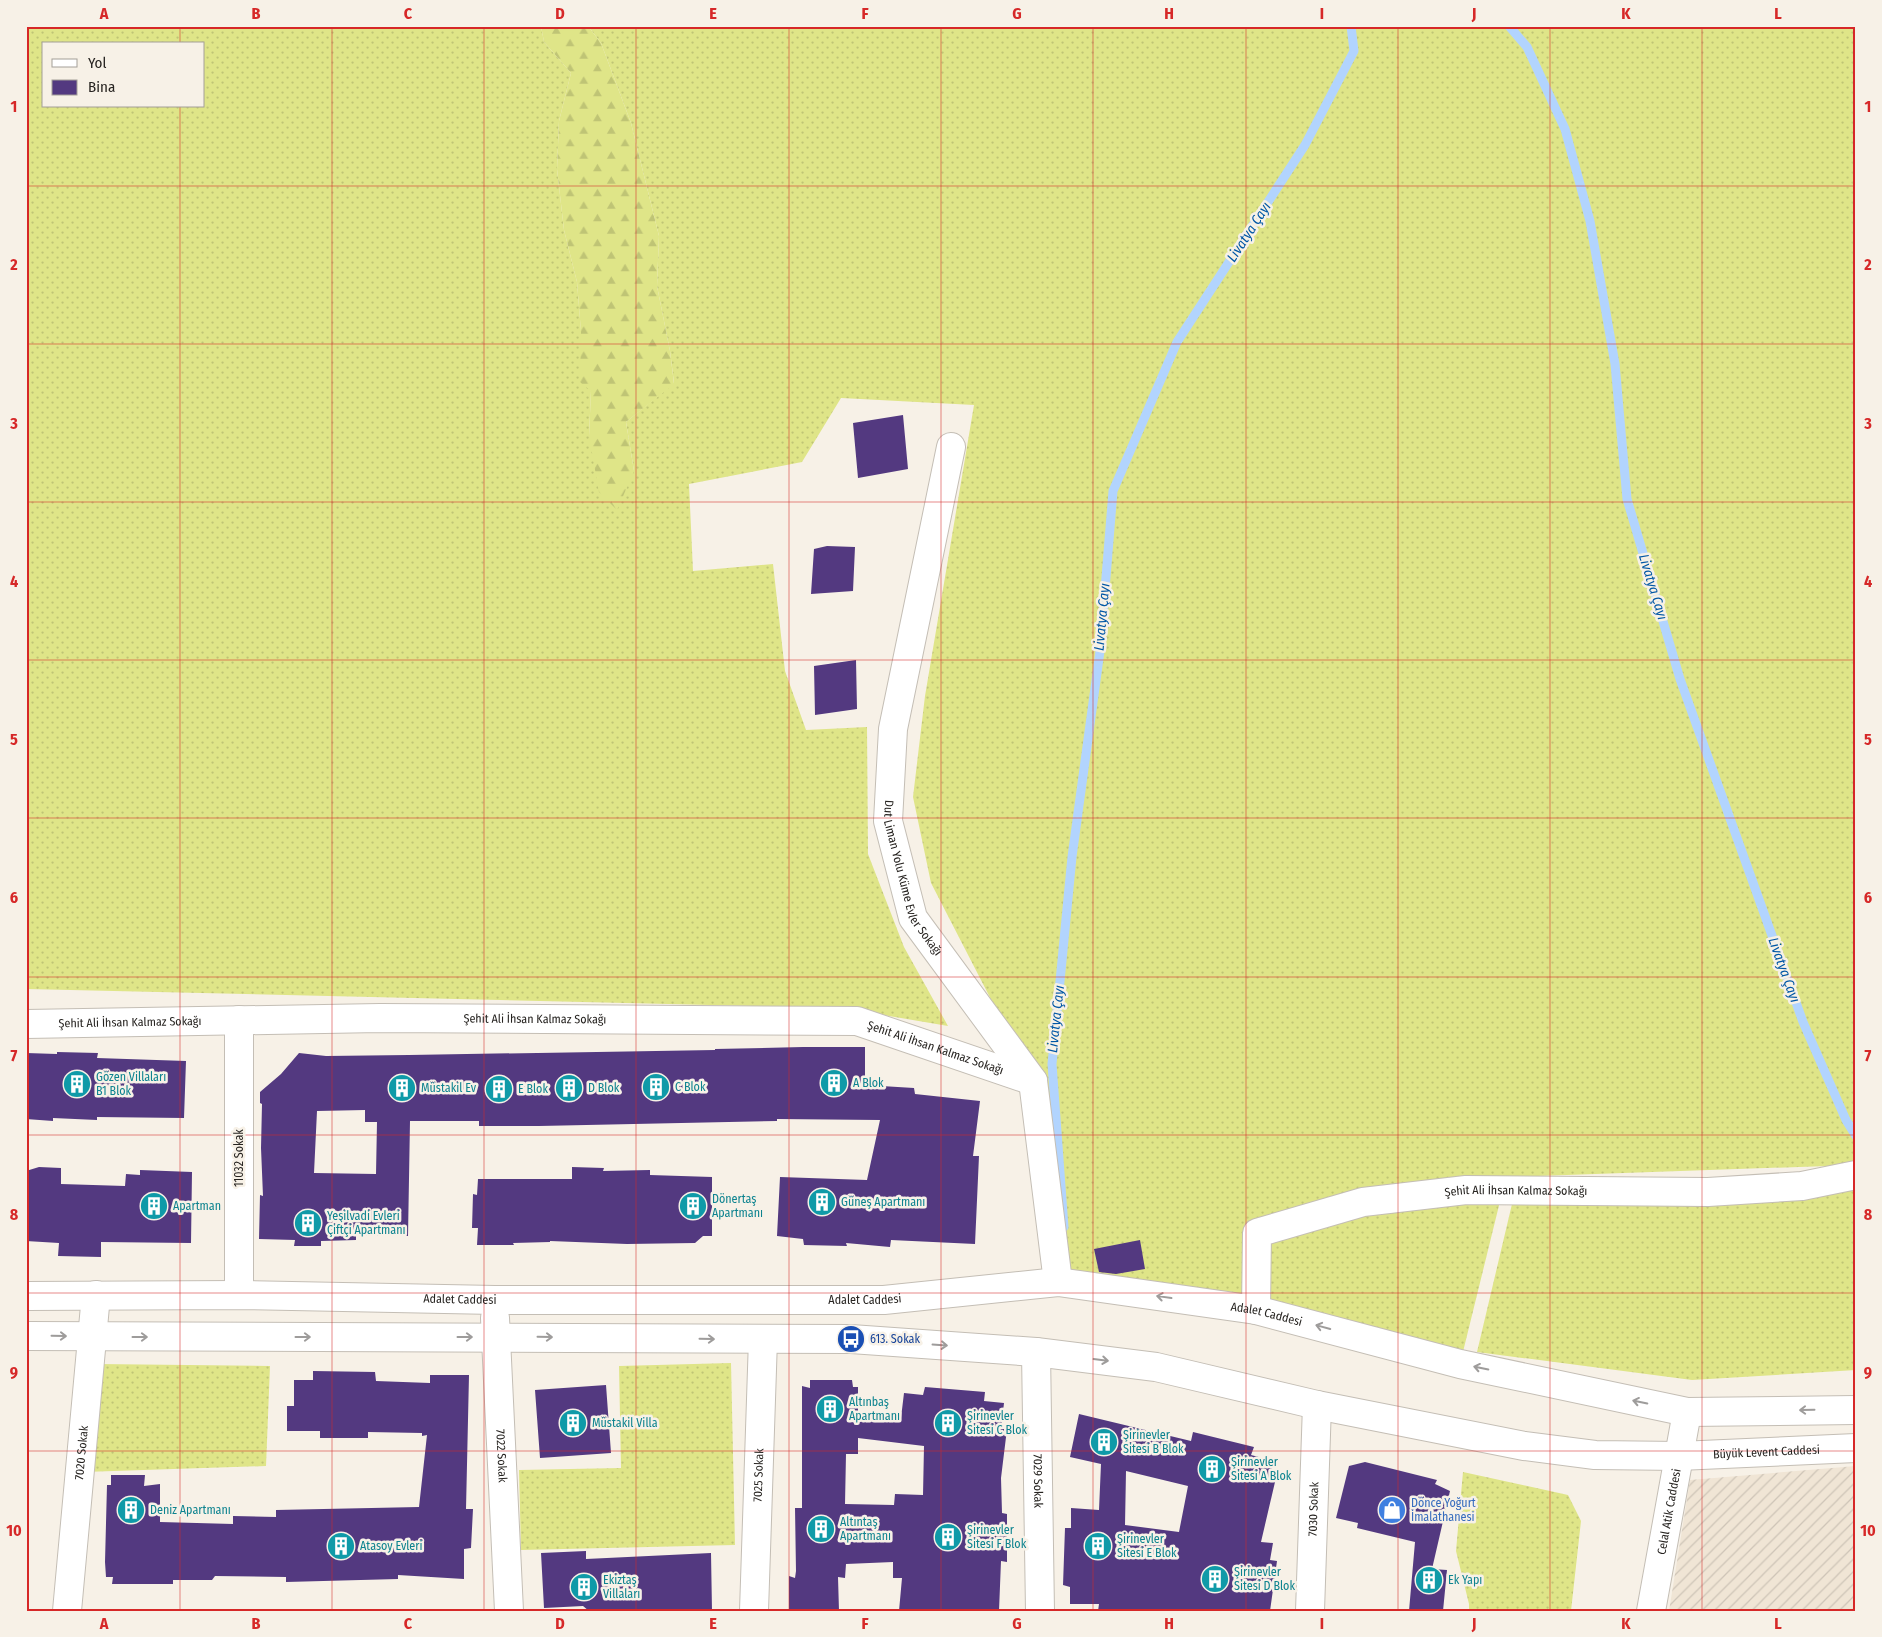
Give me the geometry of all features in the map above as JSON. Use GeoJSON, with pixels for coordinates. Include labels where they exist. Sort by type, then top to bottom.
{"type":"FeatureCollection","features":[{"type":"Feature","properties":{"kind":"street","name":"Dut Liman Yolu Küme Evler Sokağı"},"geometry":{"type":"LineString","coordinates":[[951,447],[893,729],[888,821],[913,918],[1033,1081],[1058,1282]]}},
{"type":"Feature","properties":{"kind":"street","name":"Şehit Ali İhsan Kalmaz Sokağı"},"geometry":{"type":"LineString","coordinates":[[26,1024],[390,1018],[857,1021],[1033,1081]]}},
{"type":"Feature","properties":{"kind":"street","name":"11032 Sokak"},"geometry":{"type":"LineString","coordinates":[[238,1295],[239,1020]]}},
{"type":"Feature","properties":{"kind":"street","name":"Şehit Ali İhsan Kalmaz Sokağı"},"geometry":{"type":"LineString","coordinates":[[1256,1310],[1257,1233],[1363,1202],[1466,1190],[1708,1192],[1802,1186],[1856,1176]]}},
{"type":"Feature","properties":{"kind":"street","name":"Adalet Caddesi"},"geometry":{"type":"LineString","coordinates":[[26,1296],[238,1295],[495,1300],[884,1300],[1058,1282],[1256,1310],[1460,1364],[1688,1412]]}},
{"type":"Feature","properties":{"kind":"street","name":"7020 Sokak"},"geometry":{"type":"LineString","coordinates":[[67,1611],[96,1295]]}},
{"type":"Feature","properties":{"kind":"street","name":"7022 Sokak"},"geometry":{"type":"LineString","coordinates":[[495,1300],[508,1611]]}},
{"type":"Feature","properties":{"kind":"street"},"geometry":{"type":"LineString","coordinates":[[26,1336],[496,1336],[763,1340],[851,1339],[1036,1352],[1156,1367],[1317,1405],[1524,1446],[1595,1455],[1679,1456]]}},
{"type":"Feature","properties":{"kind":"street","name":"7025 Sokak"},"geometry":{"type":"LineString","coordinates":[[754,1611],[763,1340]]}},
{"type":"Feature","properties":{"kind":"street","name":"7029 Sokak"},"geometry":{"type":"LineString","coordinates":[[1036,1352],[1040,1611]]}},
{"type":"Feature","properties":{"kind":"street","name":"7030 Sokak"},"geometry":{"type":"LineString","coordinates":[[1310,1611],[1317,1405]]}},
{"type":"Feature","properties":{"kind":"street"},"geometry":{"type":"LineString","coordinates":[[1688,1412],[1856,1410]]}},
{"type":"Feature","properties":{"kind":"street","name":"Celal Atik Caddesi"},"geometry":{"type":"LineString","coordinates":[[1651,1611],[1688,1412]]}},
{"type":"Feature","properties":{"kind":"street","name":"Büyük Levent Caddesi"},"geometry":{"type":"LineString","coordinates":[[1679,1456],[1856,1448]]}},
{"type":"Feature","properties":{"kind":"shaded area"},"geometry":{"type":"Polygon","coordinates":[[[1856,1466],[1856,1611],[1669,1611],[1690,1480],[1856,1466]]]}},
{"type":"Feature","properties":{"kind":"green space"},"geometry":{"type":"Polygon","coordinates":[[[26,26],[541,26],[544,42],[571,73],[559,121],[557,169],[564,230],[577,282],[581,331],[591,391],[589,436],[634,471],[626,422],[674,383],[670,351],[657,286],[659,236],[631,123],[601,43],[588,26],[1856,26],[1856,1165],[1506,1177],[1460,1364],[1058,1282],[1033,1081],[931,883],[913,797],[925,696],[974,405],[841,398],[802,462],[689,484],[693,571],[773,564],[785,671],[806,730],[867,727],[868,854],[904,947],[948,1026],[842,1008],[26,989],[26,26]]]}},
{"type":"Feature","properties":{"kind":"green space"},"geometry":{"type":"Polygon","coordinates":[[[541,26],[588,26],[601,43],[631,123],[659,236],[657,286],[670,351],[674,384],[626,422],[634,471],[617,510],[599,492],[589,436],[591,391],[580,382],[581,332],[577,282],[564,230],[557,169],[559,121],[571,73],[544,42],[541,26]]]}},
{"type":"Feature","properties":{"kind":"green space"},"geometry":{"type":"Polygon","coordinates":[[[1856,1185],[1856,1370],[1692,1380],[1477,1352],[1512,1204],[1856,1185]]]}},
{"type":"Feature","properties":{"kind":"green space"},"geometry":{"type":"Polygon","coordinates":[[[731,1363],[735,1545],[521,1550],[519,1470],[621,1468],[619,1366],[731,1363]]]}},
{"type":"Feature","properties":{"kind":"green space"},"geometry":{"type":"Polygon","coordinates":[[[97,1364],[270,1366],[266,1466],[84,1472],[97,1364]]]}},
{"type":"Feature","properties":{"kind":"green space"},"geometry":{"type":"Polygon","coordinates":[[[1463,1472],[1568,1495],[1581,1521],[1571,1611],[1469,1611],[1456,1551],[1463,1472]]]}},
{"type":"Feature","properties":{"kind":"building"},"geometry":{"type":"Polygon","coordinates":[[[903,415],[908,469],[858,478],[853,423],[903,415]]]}},
{"type":"Feature","properties":{"kind":"building"},"geometry":{"type":"Polygon","coordinates":[[[827,546],[855,547],[853,591],[811,594],[814,549],[827,546]]]}},
{"type":"Feature","properties":{"kind":"building"},"geometry":{"type":"Polygon","coordinates":[[[856,660],[857,709],[815,715],[814,666],[856,660]]]}},
{"type":"Feature","properties":{"kind":"building"},"geometry":{"type":"Polygon","coordinates":[[[865,1047],[865,1085],[914,1088],[915,1094],[980,1101],[973,1156],[979,1156],[975,1244],[891,1240],[890,1247],[846,1243],[847,1246],[804,1245],[803,1239],[777,1236],[780,1177],[867,1180],[880,1120],[777,1119],[777,1121],[539,1126],[479,1126],[479,1121],[410,1121],[408,1236],[356,1235],[356,1240],[321,1241],[321,1246],[294,1246],[295,1240],[259,1239],[260,1195],[263,1196],[262,1104],[260,1103],[260,1092],[281,1074],[299,1053],[326,1056],[865,1047]],[[365,1110],[317,1111],[314,1173],[376,1174],[377,1122],[365,1122],[365,1110]]]}},
{"type":"Feature","properties":{"kind":"building"},"geometry":{"type":"Polygon","coordinates":[[[57,1052],[98,1053],[97,1058],[186,1061],[184,1118],[97,1117],[97,1120],[53,1118],[53,1121],[26,1119],[26,1053],[57,1054],[57,1052]]]}},
{"type":"Feature","properties":{"kind":"building"},"geometry":{"type":"Polygon","coordinates":[[[39,1167],[61,1168],[61,1184],[125,1186],[126,1174],[140,1175],[140,1170],[192,1172],[191,1243],[101,1242],[101,1257],[58,1256],[59,1243],[26,1241],[26,1171],[39,1167]]]}},
{"type":"Feature","properties":{"kind":"building"},"geometry":{"type":"Polygon","coordinates":[[[572,1167],[604,1168],[603,1171],[650,1170],[650,1175],[712,1177],[712,1236],[703,1236],[695,1243],[627,1244],[550,1241],[513,1243],[514,1245],[477,1245],[478,1228],[472,1228],[473,1194],[477,1195],[478,1179],[572,1179],[572,1167]]]}},
{"type":"Feature","properties":{"kind":"building"},"geometry":{"type":"Polygon","coordinates":[[[1140,1240],[1145,1269],[1116,1274],[1099,1272],[1094,1249],[1140,1240]]]}},
{"type":"Feature","properties":{"kind":"building"},"geometry":{"type":"Polygon","coordinates":[[[313,1371],[375,1372],[376,1381],[430,1383],[430,1375],[469,1375],[466,1509],[473,1509],[471,1548],[464,1549],[464,1579],[398,1575],[398,1579],[286,1582],[286,1577],[215,1576],[212,1580],[173,1580],[173,1584],[112,1584],[113,1577],[106,1577],[105,1562],[107,1485],[111,1485],[111,1475],[145,1475],[144,1486],[160,1484],[160,1522],[233,1524],[233,1516],[276,1517],[276,1510],[419,1507],[427,1435],[422,1436],[422,1433],[368,1432],[368,1438],[320,1438],[320,1431],[287,1431],[287,1406],[294,1406],[294,1380],[313,1380],[313,1371]]]}},
{"type":"Feature","properties":{"kind":"building"},"geometry":{"type":"Polygon","coordinates":[[[810,1380],[852,1380],[853,1387],[858,1387],[858,1420],[901,1418],[904,1393],[923,1395],[925,1387],[985,1392],[984,1401],[1004,1403],[1001,1429],[1007,1429],[1001,1478],[1002,1513],[1007,1514],[1007,1562],[1001,1561],[999,1611],[899,1611],[902,1578],[893,1578],[893,1562],[846,1564],[845,1578],[838,1577],[839,1611],[789,1611],[789,1576],[795,1578],[796,1571],[795,1508],[802,1508],[802,1386],[810,1388],[810,1380]],[[858,1438],[858,1454],[846,1454],[845,1504],[894,1505],[895,1494],[923,1495],[924,1446],[858,1438]]]}},
{"type":"Feature","properties":{"kind":"building","name":"Müstakil Villa"},"geometry":{"type":"Polygon","coordinates":[[[606,1385],[611,1453],[540,1458],[535,1390],[606,1385]]]}},
{"type":"Feature","properties":{"kind":"building"},"geometry":{"type":"Polygon","coordinates":[[[1079,1414],[1191,1441],[1193,1432],[1254,1447],[1251,1455],[1274,1461],[1268,1480],[1275,1482],[1261,1542],[1273,1543],[1270,1560],[1277,1561],[1270,1611],[1098,1611],[1099,1604],[1070,1604],[1070,1587],[1063,1585],[1065,1528],[1071,1528],[1071,1508],[1099,1510],[1101,1464],[1070,1457],[1079,1414]],[[1126,1471],[1125,1525],[1179,1532],[1188,1486],[1126,1471]]]}},
{"type":"Feature","properties":{"kind":"building","name":"Dönce Yoğurt İmalathanesi"},"geometry":{"type":"Polygon","coordinates":[[[1365,1462],[1437,1480],[1435,1484],[1450,1491],[1432,1569],[1447,1570],[1443,1611],[1409,1611],[1415,1542],[1357,1528],[1358,1523],[1336,1518],[1349,1466],[1365,1462]]]}},
{"type":"Feature","properties":{"kind":"building"},"geometry":{"type":"Polygon","coordinates":[[[586,1551],[586,1559],[711,1553],[712,1611],[589,1611],[583,1606],[544,1608],[541,1553],[586,1551]]]}},
{"type":"Feature","properties":{"kind":"waterway","name":"Livatya Çayı"},"geometry":{"type":"LineString","coordinates":[[1064,1227],[1052,1064],[1072,857],[1100,651],[1113,491],[1177,342],[1305,145],[1354,51],[1351,26]]}},
{"type":"Feature","properties":{"kind":"waterway","name":"Livatya Çayı"},"geometry":{"type":"LineString","coordinates":[[1509,26],[1527,47],[1565,129],[1590,221],[1615,364],[1627,499],[1680,679],[1803,1022],[1846,1120],[1856,1136]]}},
{"type":"Feature","properties":{"kind":"place","name":"A Blok"},"geometry":{"type":"Point","coordinates":[834,1083]}},
{"type":"Feature","properties":{"kind":"place","name":"Gözen Villaları B1 Blok"},"geometry":{"type":"Point","coordinates":[77,1084]}},
{"type":"Feature","properties":{"kind":"place","name":"C Blok"},"geometry":{"type":"Point","coordinates":[656,1087]}},
{"type":"Feature","properties":{"kind":"place","name":"Müstakil Ev"},"geometry":{"type":"Point","coordinates":[402,1088]}},
{"type":"Feature","properties":{"kind":"place","name":"D Blok"},"geometry":{"type":"Point","coordinates":[569,1088]}},
{"type":"Feature","properties":{"kind":"place","name":"E Blok"},"geometry":{"type":"Point","coordinates":[499,1089]}},
{"type":"Feature","properties":{"kind":"place","name":"Güneş Apartmanı"},"geometry":{"type":"Point","coordinates":[822,1202]}},
{"type":"Feature","properties":{"kind":"place","name":"Apartman"},"geometry":{"type":"Point","coordinates":[154,1206]}},
{"type":"Feature","properties":{"kind":"place","name":"Dönertaş Apartmanı"},"geometry":{"type":"Point","coordinates":[693,1206]}},
{"type":"Feature","properties":{"kind":"place","name":"Yeşilvadi Evleri Çiftçi Apartmanı"},"geometry":{"type":"Point","coordinates":[308,1223]}},
{"type":"Feature","properties":{"kind":"place","name":"613. Sokak"},"geometry":{"type":"Point","coordinates":[851,1339]}},
{"type":"Feature","properties":{"kind":"place","name":"Altınbaş Apartmanı"},"geometry":{"type":"Point","coordinates":[830,1409]}},
{"type":"Feature","properties":{"kind":"place","name":"Müstakil Villa"},"geometry":{"type":"Point","coordinates":[573,1423]}},
{"type":"Feature","properties":{"kind":"place","name":"Şirinevler Sitesi C Blok"},"geometry":{"type":"Point","coordinates":[948,1423]}},
{"type":"Feature","properties":{"kind":"place","name":"Şirinevler Sitesi B Blok"},"geometry":{"type":"Point","coordinates":[1104,1442]}},
{"type":"Feature","properties":{"kind":"place","name":"Şirinevler Sitesi A Blok"},"geometry":{"type":"Point","coordinates":[1212,1469]}},
{"type":"Feature","properties":{"kind":"place","name":"Deniz Apartmanı"},"geometry":{"type":"Point","coordinates":[131,1510]}},
{"type":"Feature","properties":{"kind":"place","name":"Dönce Yoğurt İmalathanesi"},"geometry":{"type":"Point","coordinates":[1392,1510]}},
{"type":"Feature","properties":{"kind":"place","name":"Altıntaş Apartmanı"},"geometry":{"type":"Point","coordinates":[821,1529]}},
{"type":"Feature","properties":{"kind":"place","name":"Şirinevler Sitesi F Blok"},"geometry":{"type":"Point","coordinates":[948,1537]}},
{"type":"Feature","properties":{"kind":"place","name":"Atasoy Evleri"},"geometry":{"type":"Point","coordinates":[341,1546]}},
{"type":"Feature","properties":{"kind":"place","name":"Şirinevler Sitesi E Blok"},"geometry":{"type":"Point","coordinates":[1098,1546]}},
{"type":"Feature","properties":{"kind":"place","name":"Şirinevler Sitesi D Blok"},"geometry":{"type":"Point","coordinates":[1215,1579]}},
{"type":"Feature","properties":{"kind":"place","name":"Ek Yapı"},"geometry":{"type":"Point","coordinates":[1429,1580]}},
{"type":"Feature","properties":{"kind":"place","name":"Ekiztaş Villaları"},"geometry":{"type":"Point","coordinates":[584,1587]}}]}
